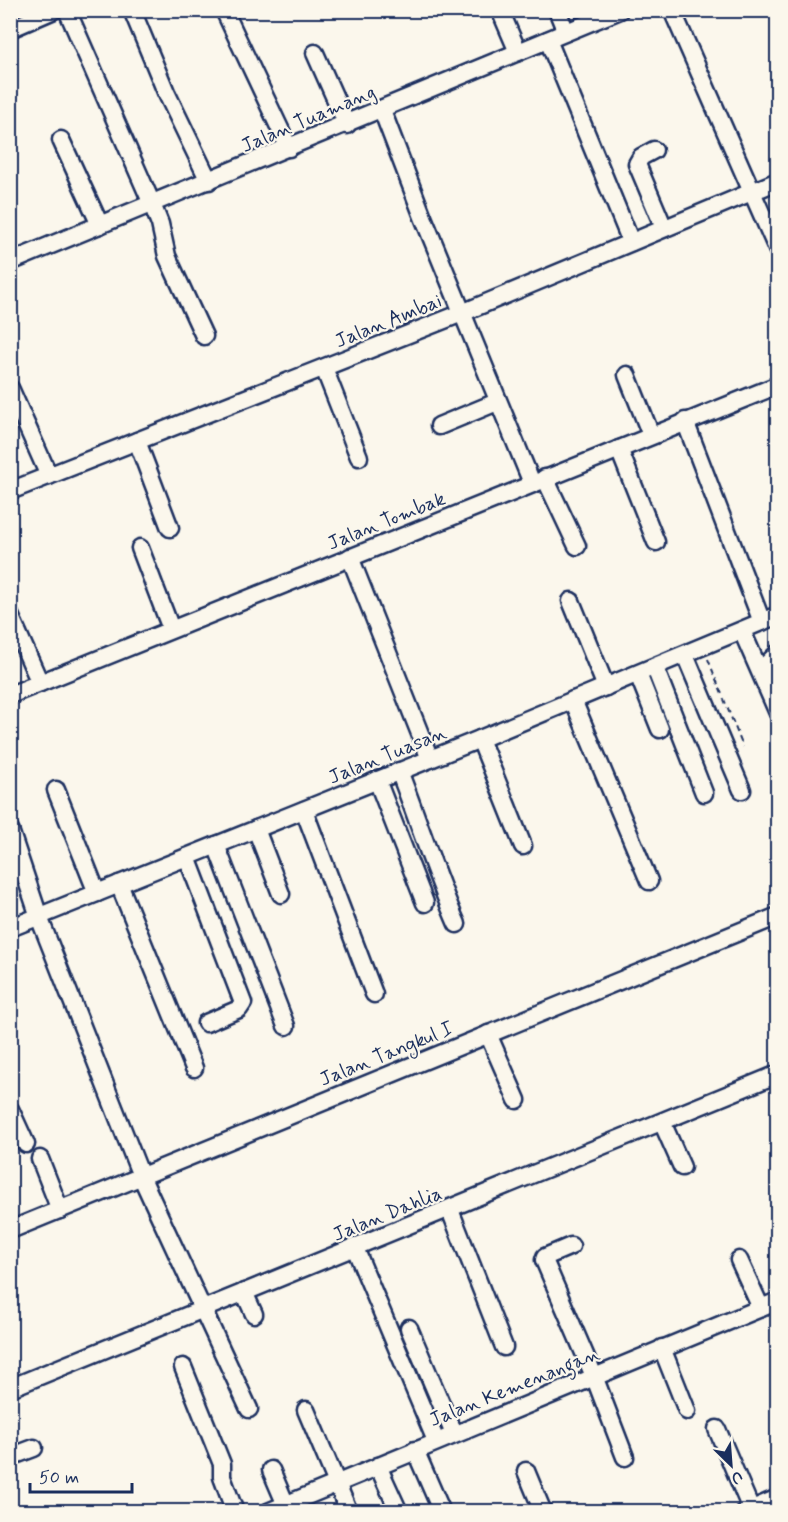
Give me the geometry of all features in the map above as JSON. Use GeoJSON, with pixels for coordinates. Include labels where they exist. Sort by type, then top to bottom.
{"type":"FeatureCollection","features":[{"type":"Feature","properties":{"kind":"street"},"geometry":{"type":"LineString","coordinates":[[10,29],[54,10]]}},
{"type":"Feature","properties":{"kind":"street"},"geometry":{"type":"LineString","coordinates":[[67,10],[152,204],[160,224],[167,256],[204,336]]}},
{"type":"Feature","properties":{"kind":"street"},"geometry":{"type":"LineString","coordinates":[[132,10],[166,92],[209,181]]}},
{"type":"Feature","properties":{"kind":"street"},"geometry":{"type":"LineString","coordinates":[[224,10],[290,148]]}},
{"type":"Feature","properties":{"kind":"street"},"geometry":{"type":"LineString","coordinates":[[500,10],[518,52]]}},
{"type":"Feature","properties":{"kind":"street"},"geometry":{"type":"LineString","coordinates":[[557,10],[566,33]]}},
{"type":"Feature","properties":{"kind":"street","name":"Jalan Tuamang"},"geometry":{"type":"LineString","coordinates":[[10,262],[347,125],[620,10]]}},
{"type":"Feature","properties":{"kind":"street"},"geometry":{"type":"LineString","coordinates":[[672,10],[777,251]]}},
{"type":"Feature","properties":{"kind":"street"},"geometry":{"type":"LineString","coordinates":[[548,40],[631,242]]}},
{"type":"Feature","properties":{"kind":"street"},"geometry":{"type":"LineString","coordinates":[[315,53],[347,125]]}},
{"type":"Feature","properties":{"kind":"street"},"geometry":{"type":"LineString","coordinates":[[382,110],[497,402],[538,480],[577,546]]}},
{"type":"Feature","properties":{"kind":"street"},"geometry":{"type":"LineString","coordinates":[[61,140],[100,225]]}},
{"type":"Feature","properties":{"kind":"street"},"geometry":{"type":"LineString","coordinates":[[654,150],[641,157],[637,164],[664,228]]}},
{"type":"Feature","properties":{"kind":"street","name":"Jalan Ambai"},"geometry":{"type":"LineString","coordinates":[[10,491],[462,313],[777,181]]}},
{"type":"Feature","properties":{"kind":"street"},"geometry":{"type":"LineString","coordinates":[[324,368],[359,457]]}},
{"type":"Feature","properties":{"kind":"street"},"geometry":{"type":"LineString","coordinates":[[627,375],[651,435]]}},
{"type":"Feature","properties":{"kind":"street","name":"Jalan Tombak"},"geometry":{"type":"LineString","coordinates":[[10,695],[777,385]]}},
{"type":"Feature","properties":{"kind":"street"},"geometry":{"type":"LineString","coordinates":[[10,388],[49,476]]}},
{"type":"Feature","properties":{"kind":"street"},"geometry":{"type":"LineString","coordinates":[[439,426],[497,402]]}},
{"type":"Feature","properties":{"kind":"street"},"geometry":{"type":"LineString","coordinates":[[685,421],[770,619]]}},
{"type":"Feature","properties":{"kind":"street"},"geometry":{"type":"LineString","coordinates":[[137,441],[170,528]]}},
{"type":"Feature","properties":{"kind":"street"},"geometry":{"type":"LineString","coordinates":[[619,449],[656,542]]}},
{"type":"Feature","properties":{"kind":"street"},"geometry":{"type":"LineString","coordinates":[[140,548],[171,629]]}},
{"type":"Feature","properties":{"kind":"street"},"geometry":{"type":"LineString","coordinates":[[350,557],[430,759]]}},
{"type":"Feature","properties":{"kind":"street"},"geometry":{"type":"LineString","coordinates":[[571,601],[606,687]]}},
{"type":"Feature","properties":{"kind":"street"},"geometry":{"type":"LineString","coordinates":[[10,615],[40,683]]}},
{"type":"Feature","properties":{"kind":"street","name":"Jalan Tuasan"},"geometry":{"type":"LineString","coordinates":[[10,928],[655,668],[770,619]]}},
{"type":"Feature","properties":{"kind":"street"},"geometry":{"type":"LineString","coordinates":[[742,631],[777,713]]}},
{"type":"Feature","properties":{"kind":"street"},"geometry":{"type":"LineString","coordinates":[[777,653],[768,663],[777,684]]}},
{"type":"Feature","properties":{"kind":"street"},"geometry":{"type":"LineString","coordinates":[[685,655],[742,790]]}},
{"type":"Feature","properties":{"kind":"street"},"geometry":{"type":"LineString","coordinates":[[655,668],[704,793]]}},
{"type":"Feature","properties":{"kind":"street"},"geometry":{"type":"LineString","coordinates":[[639,674],[660,729]]}},
{"type":"Feature","properties":{"kind":"street"},"geometry":{"type":"LineString","coordinates":[[573,700],[649,881]]}},
{"type":"Feature","properties":{"kind":"street"},"geometry":{"type":"LineString","coordinates":[[480,739],[523,846]]}},
{"type":"Feature","properties":{"kind":"street"},"geometry":{"type":"LineString","coordinates":[[399,771],[431,855],[435,872],[457,924]]}},
{"type":"Feature","properties":{"kind":"street"},"geometry":{"type":"LineString","coordinates":[[376,780],[425,903]]}},
{"type":"Feature","properties":{"kind":"street"},"geometry":{"type":"LineString","coordinates":[[56,790],[97,893]]}},
{"type":"Feature","properties":{"kind":"street"},"geometry":{"type":"LineString","coordinates":[[304,810],[374,994]]}},
{"type":"Feature","properties":{"kind":"street"},"geometry":{"type":"LineString","coordinates":[[256,829],[281,894]]}},
{"type":"Feature","properties":{"kind":"street"},"geometry":{"type":"LineString","coordinates":[[10,830],[39,917],[141,1176],[249,1409]]}},
{"type":"Feature","properties":{"kind":"street"},"geometry":{"type":"LineString","coordinates":[[216,845],[286,1026]]}},
{"type":"Feature","properties":{"kind":"street"},"geometry":{"type":"LineString","coordinates":[[187,857],[243,1003],[239,1009],[206,1023]]}},
{"type":"Feature","properties":{"kind":"street"},"geometry":{"type":"LineString","coordinates":[[119,884],[194,1068]]}},
{"type":"Feature","properties":{"kind":"street","name":"Jalan Tangkul I"},"geometry":{"type":"LineString","coordinates":[[10,1230],[777,916]]}},
{"type":"Feature","properties":{"kind":"street"},"geometry":{"type":"LineString","coordinates":[[488,1034],[517,1100]]}},
{"type":"Feature","properties":{"kind":"street","name":"Jalan Dahlia"},"geometry":{"type":"LineString","coordinates":[[10,1388],[244,1292],[300,1275],[355,1248],[777,1074]]}},
{"type":"Feature","properties":{"kind":"street"},"geometry":{"type":"LineString","coordinates":[[10,1109],[26,1144]]}},
{"type":"Feature","properties":{"kind":"street"},"geometry":{"type":"LineString","coordinates":[[662,1122],[682,1167]]}},
{"type":"Feature","properties":{"kind":"street"},"geometry":{"type":"LineString","coordinates":[[40,1159],[60,1210]]}},
{"type":"Feature","properties":{"kind":"street"},"geometry":{"type":"LineString","coordinates":[[450,1210],[504,1347]]}},
{"type":"Feature","properties":{"kind":"street"},"geometry":{"type":"LineString","coordinates":[[570,1246],[544,1259],[594,1376],[625,1457]]}},
{"type":"Feature","properties":{"kind":"street"},"geometry":{"type":"LineString","coordinates":[[355,1248],[436,1441]]}},
{"type":"Feature","properties":{"kind":"street"},"geometry":{"type":"LineString","coordinates":[[739,1260],[761,1308]]}},
{"type":"Feature","properties":{"kind":"street"},"geometry":{"type":"LineString","coordinates":[[244,1292],[254,1314]]}},
{"type":"Feature","properties":{"kind":"street","name":"Jalan Kemenangan"},"geometry":{"type":"LineString","coordinates":[[268,1512],[287,1508],[337,1483],[436,1441],[777,1301]]}},
{"type":"Feature","properties":{"kind":"street"},"geometry":{"type":"LineString","coordinates":[[410,1328],[454,1434]]}},
{"type":"Feature","properties":{"kind":"street"},"geometry":{"type":"LineString","coordinates":[[662,1348],[687,1410]]}},
{"type":"Feature","properties":{"kind":"street"},"geometry":{"type":"LineString","coordinates":[[183,1367],[222,1464],[222,1478],[235,1512]]}},
{"type":"Feature","properties":{"kind":"street"},"geometry":{"type":"LineString","coordinates":[[306,1410],[349,1512]]}},
{"type":"Feature","properties":{"kind":"street"},"geometry":{"type":"LineString","coordinates":[[717,1429],[748,1510],[777,1498]]}},
{"type":"Feature","properties":{"kind":"street"},"geometry":{"type":"LineString","coordinates":[[10,1457],[34,1448]]}},
{"type":"Feature","properties":{"kind":"street"},"geometry":{"type":"LineString","coordinates":[[415,1450],[442,1512]]}},
{"type":"Feature","properties":{"kind":"street"},"geometry":{"type":"LineString","coordinates":[[378,1466],[399,1512]]}},
{"type":"Feature","properties":{"kind":"street"},"geometry":{"type":"LineString","coordinates":[[271,1470],[287,1508]]}},
{"type":"Feature","properties":{"kind":"street"},"geometry":{"type":"LineString","coordinates":[[526,1471],[543,1512]]}},
{"type":"Feature","properties":{"kind":"path"},"geometry":{"type":"LineString","coordinates":[[703,648],[743,747]]}}]}
